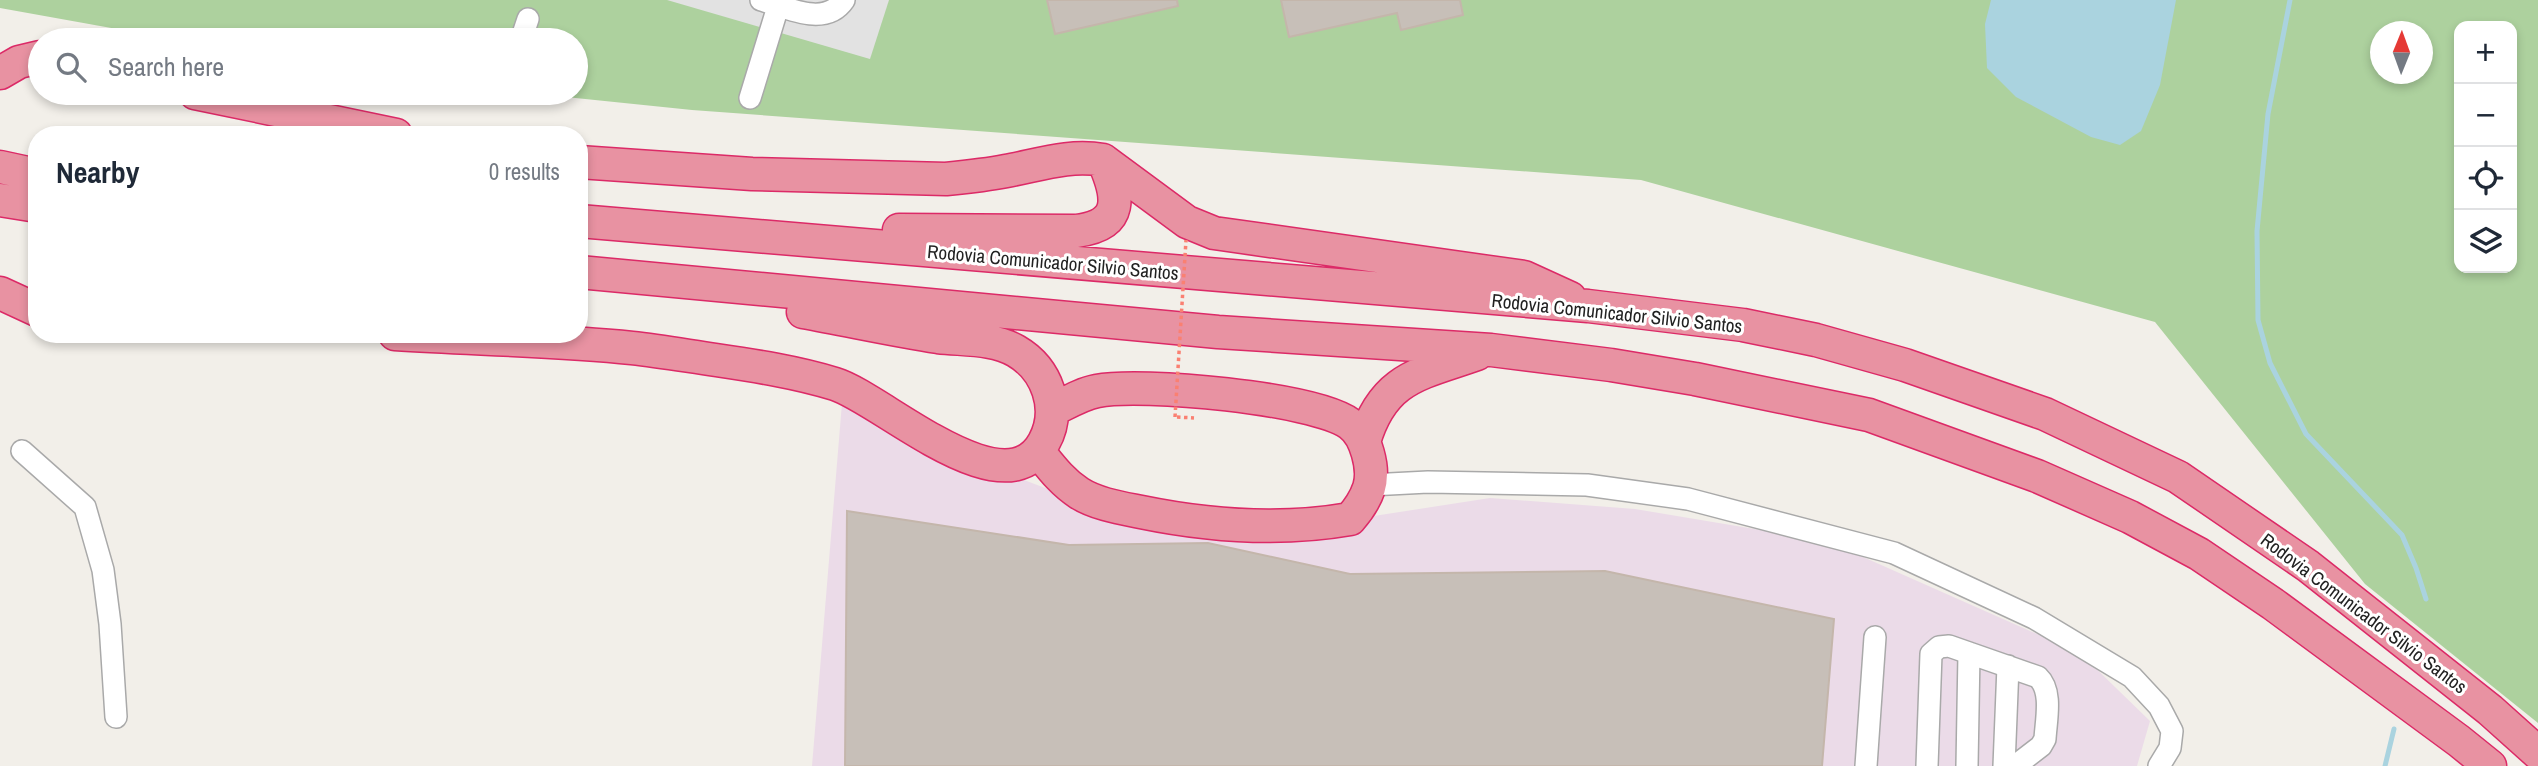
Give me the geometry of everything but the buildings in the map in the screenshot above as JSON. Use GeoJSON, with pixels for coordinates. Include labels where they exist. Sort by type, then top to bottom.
{"type":"FeatureCollection","features":[{"type":"Feature","properties":{"kind":"highway"},"geometry":{"type":"LineString","coordinates":[[0,73],[28,60]]}},
{"type":"Feature","properties":{"kind":"highway"},"geometry":{"type":"LineString","coordinates":[[252,105],[353,126]]}},
{"type":"Feature","properties":{"kind":"highway"},"geometry":{"type":"LineString","coordinates":[[588,163],[752,174],[946,179],[1076,157],[1102,160],[1187,222],[1214,233],[1524,277],[1588,306]]}},
{"type":"Feature","properties":{"kind":"highway"},"geometry":{"type":"LineString","coordinates":[[783,239],[882,230],[1092,229],[1112,214],[1115,202],[1113,183],[1102,160]]}},
{"type":"Feature","properties":{"kind":"highway"},"geometry":{"type":"LineString","coordinates":[[0,167],[28,172]]}},
{"type":"Feature","properties":{"kind":"highway"},"geometry":{"type":"LineString","coordinates":[[0,200],[28,205]]}},
{"type":"Feature","properties":{"kind":"highway","name":"Rodovia Comunicador Silvio Santos"},"geometry":{"type":"LineString","coordinates":[[588,222],[1588,306],[1743,325],[1816,340],[1905,365],[2057,420],[2178,477],[2308,566],[2490,710],[2538,753]]}},
{"type":"Feature","properties":{"kind":"highway"},"geometry":{"type":"LineString","coordinates":[[591,273],[1219,332],[1491,349],[1695,379],[1869,415],[2037,476],[2130,517],[2199,554],[2328,644],[2490,766]]}},
{"type":"Feature","properties":{"kind":"highway"},"geometry":{"type":"LineString","coordinates":[[547,343],[632,348],[776,369],[838,385],[946,448],[987,463],[1006,464],[1026,460],[1038,451],[1049,432],[1053,410],[1047,384],[1035,366],[1015,350],[993,343],[938,337],[591,273]]}},
{"type":"Feature","properties":{"kind":"highway"},"geometry":{"type":"LineString","coordinates":[[2,294],[28,306]]}},
{"type":"Feature","properties":{"kind":"highway"},"geometry":{"type":"LineString","coordinates":[[1364,442],[1378,407],[1389,393],[1404,382],[1491,349]]}},
{"type":"Feature","properties":{"kind":"highway"},"geometry":{"type":"LineString","coordinates":[[1038,451],[1058,477],[1082,495],[1121,508],[1174,519],[1251,525],[1314,525],[1350,519],[1362,505],[1370,485],[1370,468],[1364,442],[1351,424],[1325,413],[1241,396],[1120,389],[1096,391],[1053,410]]}},
{"type":"Feature","properties":{"kind":"lane"},"geometry":{"type":"LineString","coordinates":[[750,98],[773,2],[806,15],[827,13],[838,8],[844,0]]}},
{"type":"Feature","properties":{"kind":"lane"},"geometry":{"type":"LineString","coordinates":[[22,451],[85,508],[103,570],[110,624],[116,717]]}},
{"type":"Feature","properties":{"kind":"lane"},"geometry":{"type":"LineString","coordinates":[[1370,485],[1428,482],[1587,485],[1688,499],[1894,553],[2034,618],[2132,677],[2159,706],[2172,731],[2170,748],[2159,766]]}},
{"type":"Feature","properties":{"kind":"lane"},"geometry":{"type":"LineString","coordinates":[[1866,766],[1875,637]]}},
{"type":"Feature","properties":{"kind":"lane"},"geometry":{"type":"LineString","coordinates":[[1927,766],[1931,654],[1940,647],[1950,646],[2038,677],[2045,683],[2045,739],[2041,746],[2015,766]]}},
{"type":"Feature","properties":{"kind":"lane"},"geometry":{"type":"LineString","coordinates":[[1967,766],[1969,653]]}},
{"type":"Feature","properties":{"kind":"lane"},"geometry":{"type":"LineString","coordinates":[[2004,766],[2008,666]]}},
{"type":"Feature","properties":{"kind":"path"},"geometry":{"type":"LineString","coordinates":[[1175,416],[1185,240]]}},
{"type":"Feature","properties":{"kind":"shaded area"},"geometry":{"type":"Polygon","coordinates":[[[667,0],[889,0],[870,59],[667,0]]]}},
{"type":"Feature","properties":{"kind":"shaded area"},"geometry":{"type":"Polygon","coordinates":[[[842,403],[947,451],[1117,515],[1348,520],[1490,498],[1635,509],[1827,541],[2080,653],[2150,721],[2137,766],[812,766],[842,403]]]}},
{"type":"Feature","properties":{"kind":"green space"},"geometry":{"type":"Polygon","coordinates":[[[0,0],[2538,0],[2538,723],[2365,584],[2155,322],[1641,180],[692,110],[588,99],[588,28],[111,28],[0,8],[0,0]]]}},
{"type":"Feature","properties":{"kind":"water"},"geometry":{"type":"Polygon","coordinates":[[[1991,0],[2176,0],[2160,85],[2141,131],[2120,145],[2091,137],[2016,97],[1987,68],[1985,24],[1991,0]]]}},
{"type":"Feature","properties":{"kind":"waterway"},"geometry":{"type":"LineString","coordinates":[[2290,0],[2268,114],[2257,231],[2258,320],[2270,363],[2306,434],[2402,535],[2426,599]]}},
{"type":"Feature","properties":{"kind":"waterway"},"geometry":{"type":"LineString","coordinates":[[2385,766],[2394,729]]}}]}
